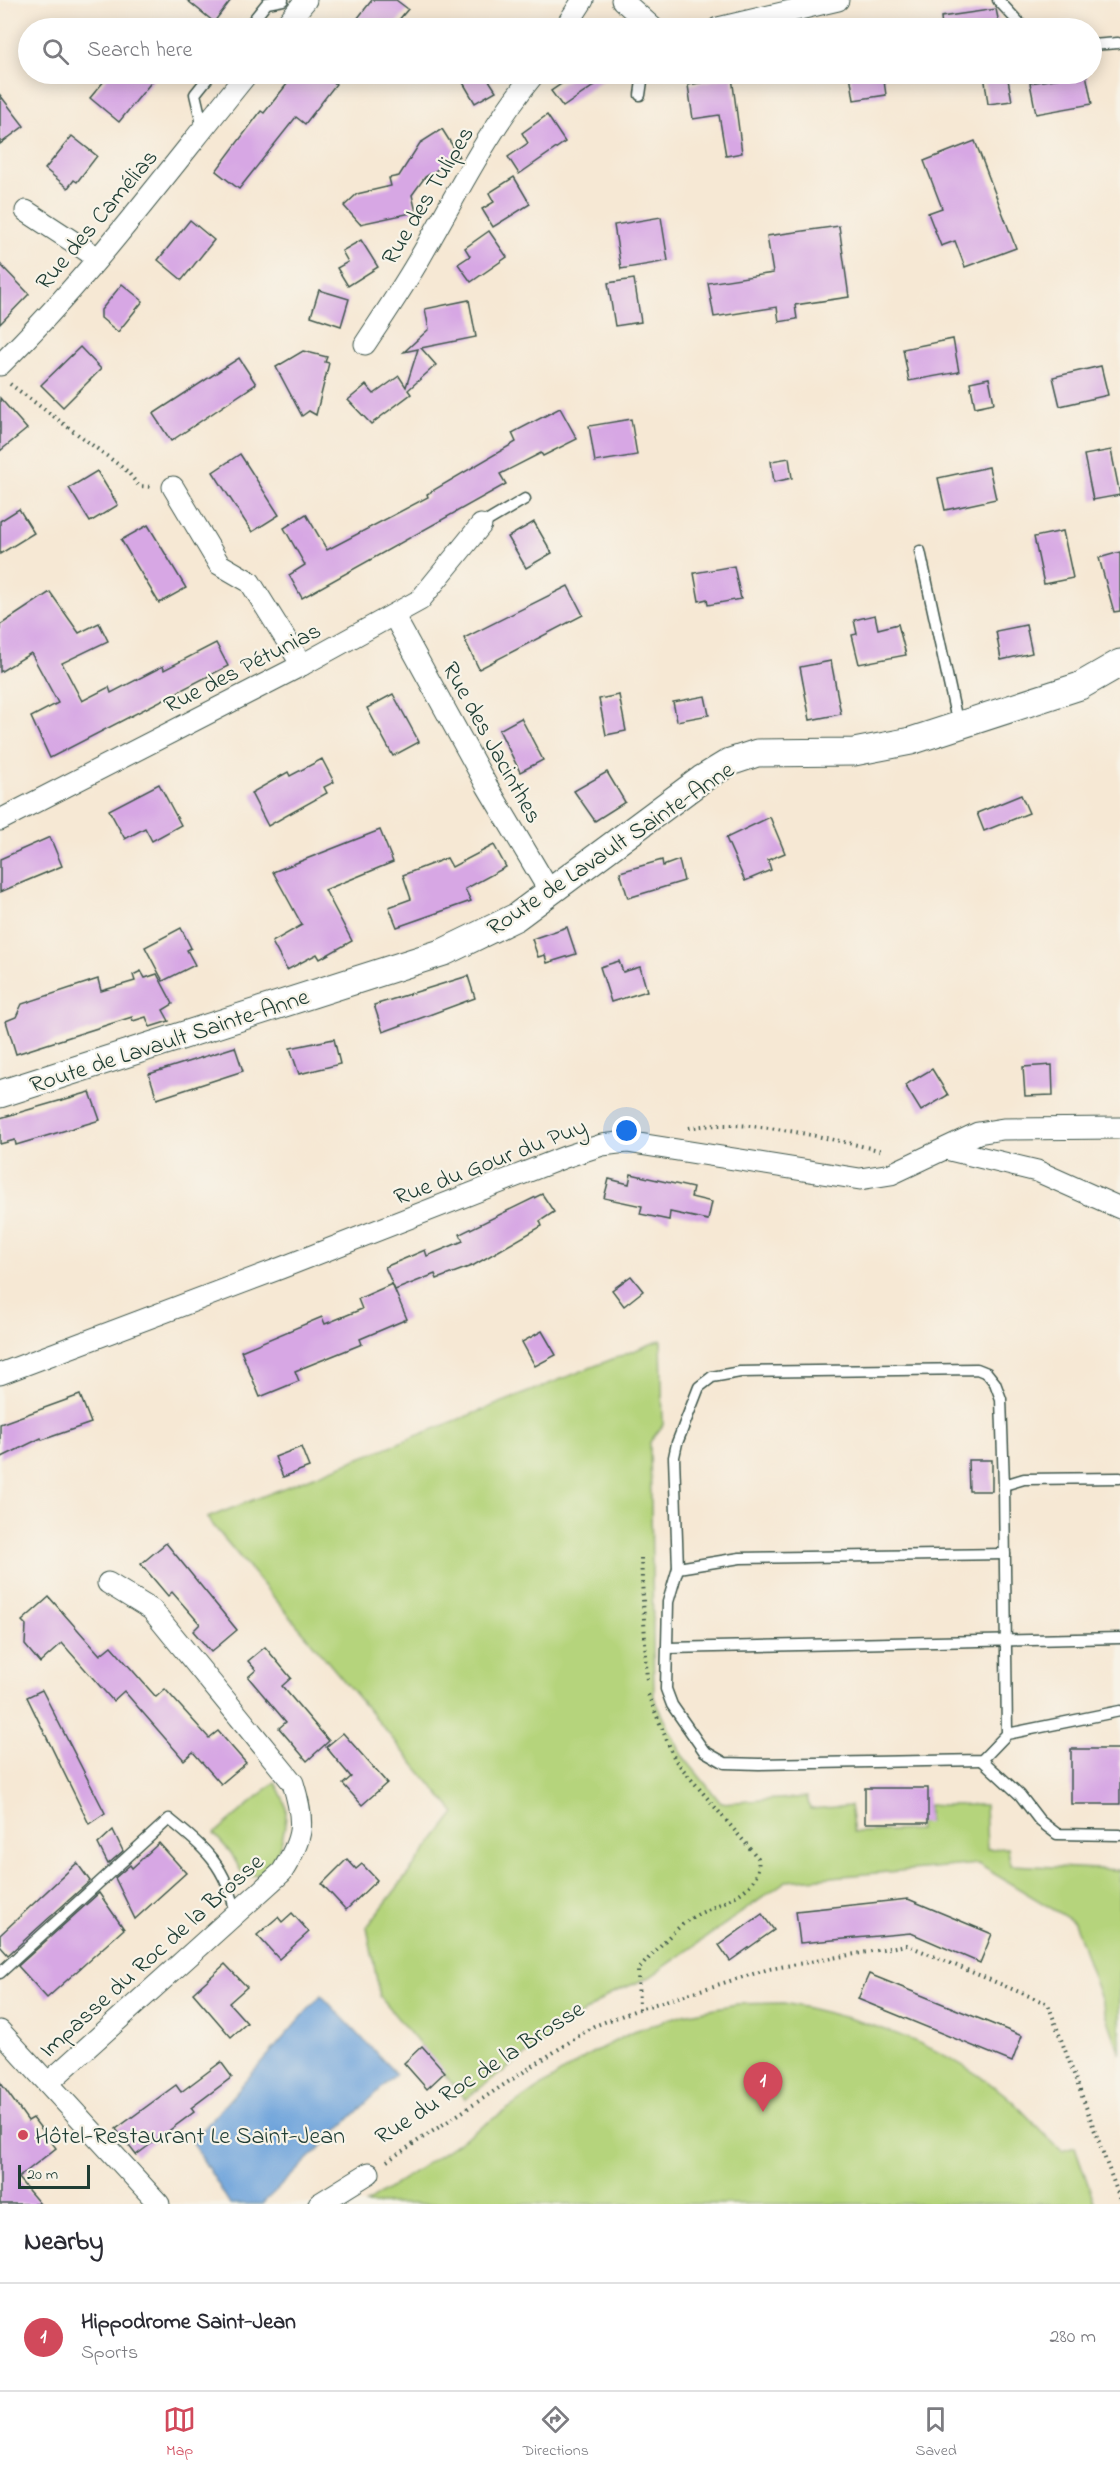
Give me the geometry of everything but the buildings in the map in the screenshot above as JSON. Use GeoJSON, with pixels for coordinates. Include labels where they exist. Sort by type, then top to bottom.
{"type":"FeatureCollection","features":[{"type":"Feature","properties":{"kind":"street"},"geometry":{"type":"LineString","coordinates":[[291,18],[306,0]]}},
{"type":"Feature","properties":{"kind":"street"},"geometry":{"type":"LineString","coordinates":[[571,18],[583,0]]}},
{"type":"Feature","properties":{"kind":"street"},"geometry":{"type":"LineString","coordinates":[[622,0],[641,18]]}},
{"type":"Feature","properties":{"kind":"street"},"geometry":{"type":"LineString","coordinates":[[760,18],[837,0]]}},
{"type":"Feature","properties":{"kind":"street","name":"Rue des Camélias"},"geometry":{"type":"LineString","coordinates":[[4,374],[38,327],[98,258],[239,84]]}},
{"type":"Feature","properties":{"kind":"street","name":"Rue des Tulipes"},"geometry":{"type":"LineString","coordinates":[[365,344],[420,258],[465,177],[526,84]]}},
{"type":"Feature","properties":{"kind":"street"},"geometry":{"type":"LineString","coordinates":[[26,211],[98,258]]}},
{"type":"Feature","properties":{"kind":"street"},"geometry":{"type":"LineString","coordinates":[[173,487],[219,564],[250,582],[302,665]]}},
{"type":"Feature","properties":{"kind":"street","name":"Rue des Pétunias"},"geometry":{"type":"LineString","coordinates":[[0,820],[394,616],[420,600],[481,525]]}},
{"type":"Feature","properties":{"kind":"street","name":"Rue des Jacinthes"},"geometry":{"type":"LineString","coordinates":[[394,616],[487,786],[550,892]]}},
{"type":"Feature","properties":{"kind":"street","name":"Route de Lavault Sainte-Anne"},"geometry":{"type":"LineString","coordinates":[[0,1094],[444,952],[516,917],[702,779],[730,762],[757,753],[854,752],[912,741],[1080,686],[1120,663]]}},
{"type":"Feature","properties":{"kind":"street","name":"Rue du Gour du Puy"},"geometry":{"type":"LineString","coordinates":[[0,1374],[270,1273],[565,1157],[602,1145],[627,1142],[860,1179],[891,1174],[978,1133],[1003,1129],[1120,1128]]}},
{"type":"Feature","properties":{"kind":"street"},"geometry":{"type":"LineString","coordinates":[[946,1149],[1037,1171],[1120,1208]]}},
{"type":"Feature","properties":{"kind":"street","name":"Impasse du Roc de la Brosse"},"geometry":{"type":"LineString","coordinates":[[48,2083],[282,1872],[298,1846],[302,1812],[293,1783],[152,1610],[108,1583]]}},
{"type":"Feature","properties":{"kind":"street"},"geometry":{"type":"LineString","coordinates":[[0,2031],[159,2204]]}},
{"type":"Feature","properties":{"kind":"street","name":"Rue du Roc de la Brosse"},"geometry":{"type":"LineString","coordinates":[[319,2204],[369,2173]]}},
{"type":"Feature","properties":{"kind":"lane"},"geometry":{"type":"LineString","coordinates":[[255,18],[267,3],[283,0]]}},
{"type":"Feature","properties":{"kind":"lane"},"geometry":{"type":"LineString","coordinates":[[998,0],[1015,18]]}},
{"type":"Feature","properties":{"kind":"lane"},"geometry":{"type":"LineString","coordinates":[[1102,44],[1118,43]]}},
{"type":"Feature","properties":{"kind":"lane"},"geometry":{"type":"LineString","coordinates":[[203,84],[195,94],[203,128]]}},
{"type":"Feature","properties":{"kind":"lane"},"geometry":{"type":"LineString","coordinates":[[640,95],[642,84]]}},
{"type":"Feature","properties":{"kind":"lane"},"geometry":{"type":"LineString","coordinates":[[481,525],[525,499]]}},
{"type":"Feature","properties":{"kind":"lane"},"geometry":{"type":"LineString","coordinates":[[920,551],[958,725]]}},
{"type":"Feature","properties":{"kind":"lane"},"geometry":{"type":"LineString","coordinates":[[1007,1734],[1004,1485],[1000,1399],[996,1383],[987,1373],[977,1369],[740,1372],[712,1377],[699,1387],[674,1457],[678,1568],[668,1602],[666,1689],[672,1705],[704,1751],[725,1763],[982,1760],[1020,1795],[1040,1821],[1057,1834],[1120,1835]]}},
{"type":"Feature","properties":{"kind":"lane"},"geometry":{"type":"LineString","coordinates":[[1004,1485],[1024,1479],[1120,1478]]}},
{"type":"Feature","properties":{"kind":"lane"},"geometry":{"type":"LineString","coordinates":[[678,1568],[740,1558],[1005,1554]]}},
{"type":"Feature","properties":{"kind":"lane"},"geometry":{"type":"LineString","coordinates":[[668,1648],[1120,1638]]}},
{"type":"Feature","properties":{"kind":"lane"},"geometry":{"type":"LineString","coordinates":[[982,1760],[1007,1734],[1120,1711]]}},
{"type":"Feature","properties":{"kind":"lane"},"geometry":{"type":"LineString","coordinates":[[0,1973],[169,1819],[202,1845],[218,1863],[231,1892],[236,1914]]}},
{"type":"Feature","properties":{"kind":"path"},"geometry":{"type":"LineString","coordinates":[[4,374],[127,471],[139,486],[173,487]]}},
{"type":"Feature","properties":{"kind":"path"},"geometry":{"type":"LineString","coordinates":[[660,1147],[687,1128],[711,1124],[805,1134],[922,1160]]}},
{"type":"Feature","properties":{"kind":"path"},"geometry":{"type":"LineString","coordinates":[[639,2009],[638,1970],[688,1920],[730,1899],[748,1886],[756,1877],[759,1868],[758,1858],[675,1760],[648,1698],[641,1558]]}},
{"type":"Feature","properties":{"kind":"path","name":"Rue du Roc de la Brosse"},"geometry":{"type":"LineString","coordinates":[[369,2173],[594,2026],[639,2009],[666,2003],[769,1969],[907,1945],[1048,2004],[1120,2199]]}},
{"type":"Feature","properties":{"kind":"green space"},"geometry":{"type":"Polygon","coordinates":[[[661,1340],[663,1425],[650,1442],[654,1697],[682,1755],[721,1803],[807,1797],[810,1809],[850,1806],[854,1832],[919,1830],[919,1823],[928,1822],[928,1805],[985,1805],[987,1849],[1008,1848],[1010,1865],[1120,1870],[1120,2054],[1074,1922],[978,1864],[786,1881],[650,1977],[610,1994],[465,2099],[380,1997],[367,1927],[455,1813],[207,1518],[661,1340]]]}},
{"type":"Feature","properties":{"kind":"green space"},"geometry":{"type":"Polygon","coordinates":[[[275,1782],[286,1808],[284,1829],[277,1853],[263,1871],[254,1875],[243,1875],[231,1853],[214,1834],[275,1782]]]}},
{"type":"Feature","properties":{"kind":"green space"},"geometry":{"type":"Polygon","coordinates":[[[784,2003],[842,2016],[897,2034],[950,2058],[975,2073],[1007,2097],[1062,2151],[1075,2147],[1095,2204],[366,2204],[590,2054],[637,2030],[684,2014],[737,2004],[784,2003]]]}},
{"type":"Feature","properties":{"kind":"water"},"geometry":{"type":"Polygon","coordinates":[[[321,1995],[396,2074],[262,2204],[230,2204],[192,2142],[321,1995]]]}},
{"type":"Feature","properties":{"kind":"place","name":"Hippodrome Saint-Jean"},"geometry":{"type":"Point","coordinates":[763,2112]}},
{"type":"Feature","properties":{"kind":"place","name":"Hôtel-Restaurant Le Saint-Jean"},"geometry":{"type":"Point","coordinates":[23,2135]}}]}
